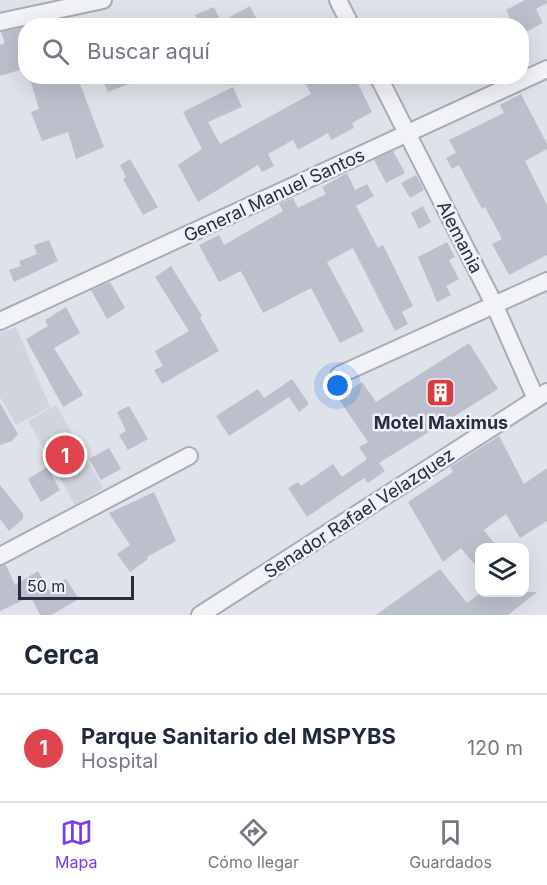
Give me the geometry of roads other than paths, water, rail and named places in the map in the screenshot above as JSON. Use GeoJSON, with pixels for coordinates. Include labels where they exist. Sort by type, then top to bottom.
{"type":"FeatureCollection","features":[{"type":"Feature","properties":{"kind":"street"},"geometry":{"type":"LineString","coordinates":[[19,18],[103,0]]}},
{"type":"Feature","properties":{"kind":"street"},"geometry":{"type":"LineString","coordinates":[[338,0],[347,18]]}},
{"type":"Feature","properties":{"kind":"street"},"geometry":{"type":"LineString","coordinates":[[0,22],[18,18]]}},
{"type":"Feature","properties":{"kind":"street","name":"General Manuel Santos"},"geometry":{"type":"LineString","coordinates":[[529,77],[547,69]]}},
{"type":"Feature","properties":{"kind":"street","name":"Alemania"},"geometry":{"type":"LineString","coordinates":[[382,84],[542,396]]}},
{"type":"Feature","properties":{"kind":"street","name":"General Manuel Santos"},"geometry":{"type":"LineString","coordinates":[[0,321],[515,84]]}},
{"type":"Feature","properties":{"kind":"street"},"geometry":{"type":"LineString","coordinates":[[339,375],[547,281]]}},
{"type":"Feature","properties":{"kind":"street","name":"Senador Rafael Velazquez"},"geometry":{"type":"LineString","coordinates":[[200,615],[542,396]]}},
{"type":"Feature","properties":{"kind":"street"},"geometry":{"type":"LineString","coordinates":[[0,556],[189,456]]}},
{"type":"Feature","properties":{"kind":"place","name":"Motel Maximus"},"geometry":{"type":"Point","coordinates":[441,393]}},
{"type":"Feature","properties":{"kind":"place","name":"Parque Sanitario del MSPYBS"},"geometry":{"type":"Point","coordinates":[65,455]}}]}
